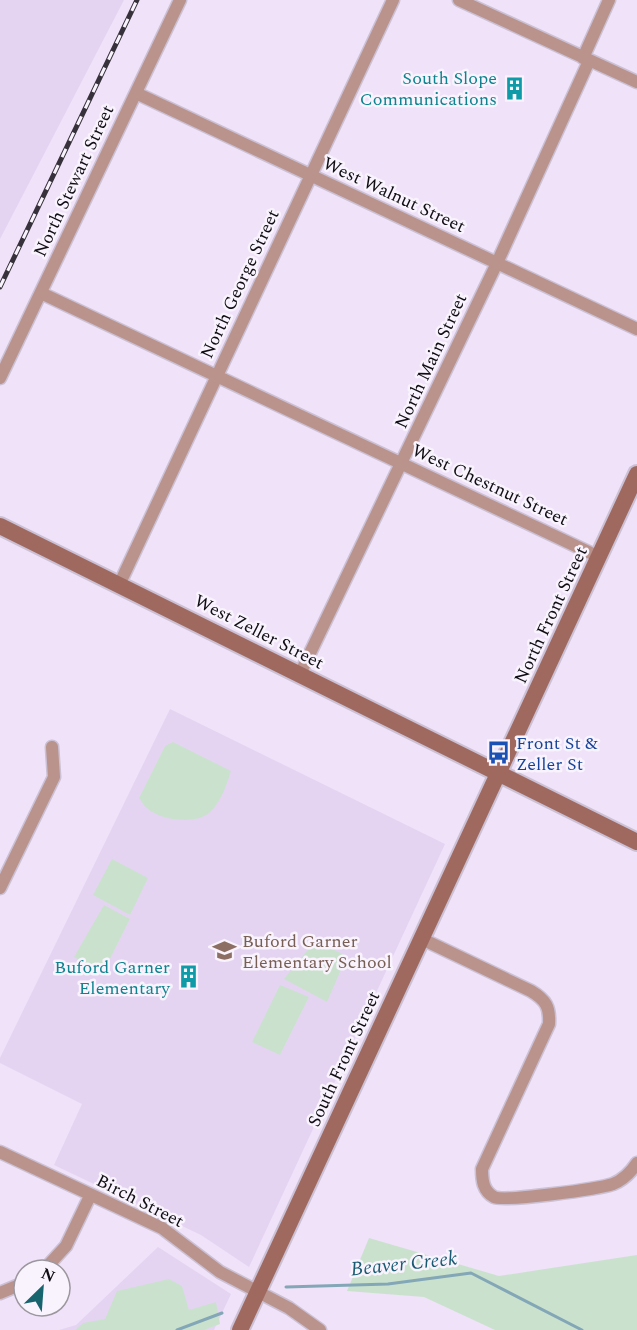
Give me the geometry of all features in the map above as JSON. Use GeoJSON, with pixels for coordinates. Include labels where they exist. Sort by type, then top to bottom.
{"type":"FeatureCollection","features":[{"type":"Feature","properties":{"kind":"street","name":"North Stewart Street"},"geometry":{"type":"LineString","coordinates":[[0,378],[180,0]]}},
{"type":"Feature","properties":{"kind":"street","name":"North George Street"},"geometry":{"type":"LineString","coordinates":[[120,584],[393,0]]}},
{"type":"Feature","properties":{"kind":"street"},"geometry":{"type":"LineString","coordinates":[[459,0],[637,82]]}},
{"type":"Feature","properties":{"kind":"street","name":"North Main Street"},"geometry":{"type":"LineString","coordinates":[[300,675],[497,263],[586,59],[609,0]]}},
{"type":"Feature","properties":{"kind":"street","name":"West Walnut Street"},"geometry":{"type":"LineString","coordinates":[[136,93],[637,329]]}},
{"type":"Feature","properties":{"kind":"street","name":"West Chestnut Street"},"geometry":{"type":"LineString","coordinates":[[41,293],[599,556]]}},
{"type":"Feature","properties":{"kind":"street","name":"North Front Street"},"geometry":{"type":"LineString","coordinates":[[500,773],[636,479]]}},
{"type":"Feature","properties":{"kind":"street","name":"West Zeller Street"},"geometry":{"type":"LineString","coordinates":[[0,526],[637,842]]}},
{"type":"Feature","properties":{"kind":"street"},"geometry":{"type":"LineString","coordinates":[[0,888],[54,777],[52,747]]}},
{"type":"Feature","properties":{"kind":"street","name":"South Front Street"},"geometry":{"type":"LineString","coordinates":[[240,1330],[500,773]]}},
{"type":"Feature","properties":{"kind":"street"},"geometry":{"type":"LineString","coordinates":[[422,939],[537,994],[543,998],[550,1012],[549,1024],[482,1169],[485,1189],[492,1196],[509,1199],[604,1186],[623,1178],[637,1163]]}},
{"type":"Feature","properties":{"kind":"street","name":"Birch Street"},"geometry":{"type":"LineString","coordinates":[[0,1152],[162,1228],[220,1272],[258,1291],[320,1330]]}},
{"type":"Feature","properties":{"kind":"street"},"geometry":{"type":"LineString","coordinates":[[55,1258],[66,1246],[90,1196]]}},
{"type":"Feature","properties":{"kind":"shaded area"},"geometry":{"type":"Polygon","coordinates":[[[0,0],[124,0],[0,239],[0,0]]]}},
{"type":"Feature","properties":{"kind":"shaded area","name":"Buford Garner Elementary School"},"geometry":{"type":"Polygon","coordinates":[[[170,709],[445,844],[249,1267],[201,1235],[54,1165],[82,1104],[0,1063],[0,1058],[170,709]]]}},
{"type":"Feature","properties":{"kind":"shaded area"},"geometry":{"type":"Polygon","coordinates":[[[158,1247],[231,1294],[214,1330],[59,1330],[76,1325],[158,1247]]]}},
{"type":"Feature","properties":{"kind":"green space"},"geometry":{"type":"Polygon","coordinates":[[[173,742],[231,771],[217,803],[210,812],[196,819],[170,819],[154,813],[139,798],[165,746],[173,742]]]}},
{"type":"Feature","properties":{"kind":"green space"},"geometry":{"type":"Polygon","coordinates":[[[112,859],[148,878],[130,915],[93,895],[112,859]]]}},
{"type":"Feature","properties":{"kind":"green space"},"geometry":{"type":"Polygon","coordinates":[[[104,905],[130,919],[103,973],[74,957],[104,905]]]}},
{"type":"Feature","properties":{"kind":"green space"},"geometry":{"type":"Polygon","coordinates":[[[315,941],[347,956],[327,1002],[284,979],[315,941]]]}},
{"type":"Feature","properties":{"kind":"green space"},"geometry":{"type":"Polygon","coordinates":[[[280,985],[309,997],[280,1055],[252,1042],[280,985]]]}},
{"type":"Feature","properties":{"kind":"green space"},"geometry":{"type":"Polygon","coordinates":[[[369,1238],[499,1276],[637,1255],[637,1330],[495,1330],[424,1297],[347,1291],[369,1238]]]}},
{"type":"Feature","properties":{"kind":"green space"},"geometry":{"type":"Polygon","coordinates":[[[169,1279],[182,1286],[189,1310],[216,1302],[220,1324],[204,1330],[75,1330],[83,1323],[105,1319],[117,1291],[169,1279]]]}},
{"type":"Feature","properties":{"kind":"waterway","name":"Beaver Creek"},"geometry":{"type":"LineString","coordinates":[[286,1287],[388,1284],[471,1273],[582,1330]]}},
{"type":"Feature","properties":{"kind":"waterway","name":"Beaver Creek"},"geometry":{"type":"LineString","coordinates":[[177,1330],[222,1313]]}},
{"type":"Feature","properties":{"kind":"railway"},"geometry":{"type":"LineString","coordinates":[[0,287],[137,0]]}},
{"type":"Feature","properties":{"kind":"place","name":"South Slope Communications"},"geometry":{"type":"Point","coordinates":[515,88]}},
{"type":"Feature","properties":{"kind":"place","name":"Front St & Zeller St"},"geometry":{"type":"Point","coordinates":[498,753]}},
{"type":"Feature","properties":{"kind":"place","name":"Buford Garner Elementary School"},"geometry":{"type":"Point","coordinates":[224,951]}},
{"type":"Feature","properties":{"kind":"place","name":"Buford Garner Elementary"},"geometry":{"type":"Point","coordinates":[188,977]}}]}
